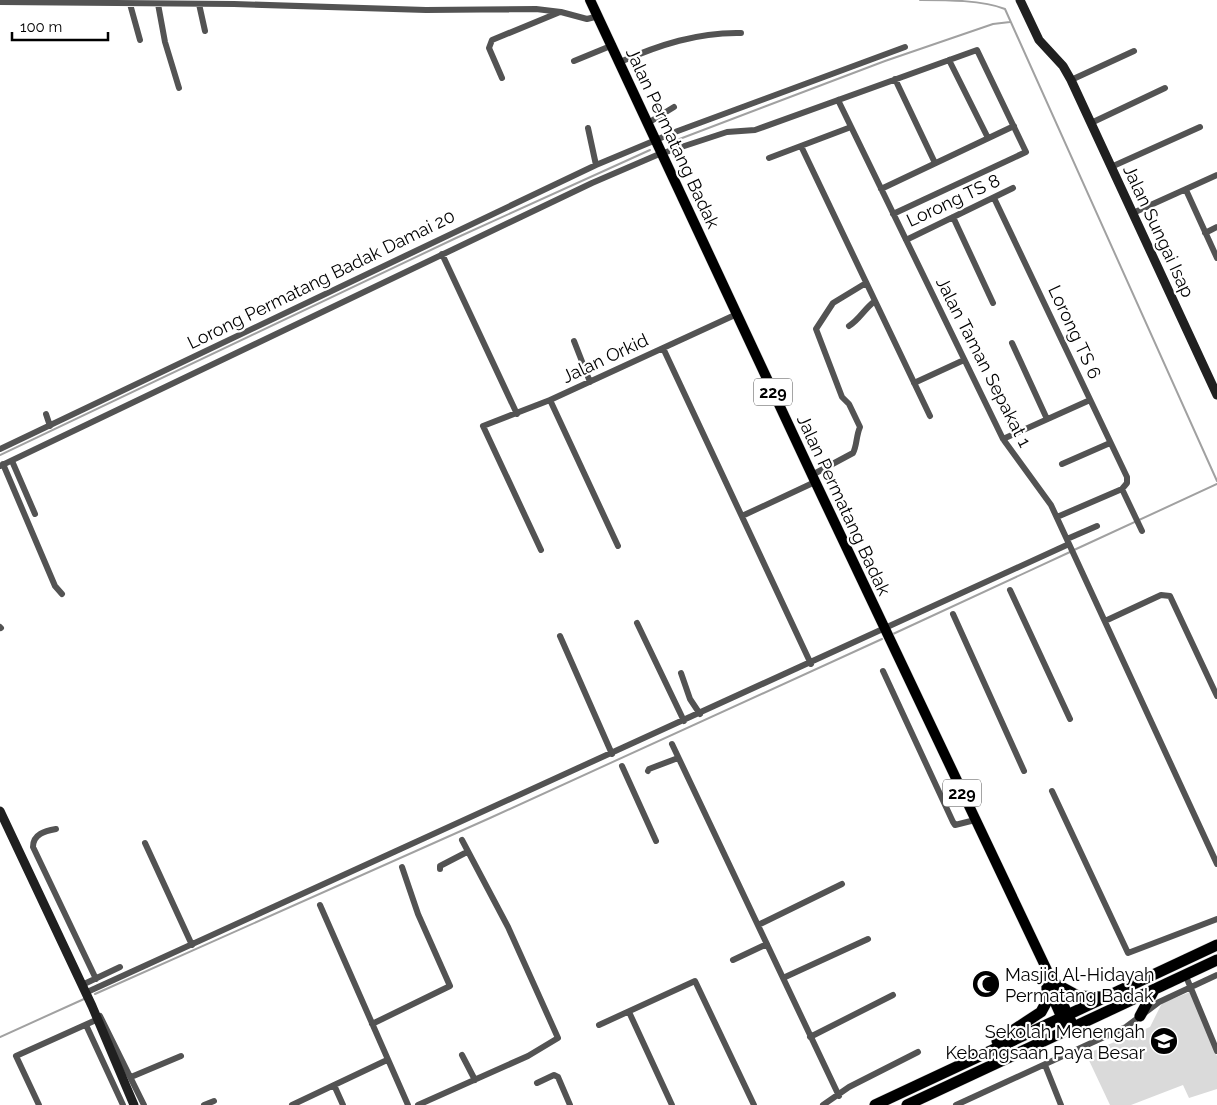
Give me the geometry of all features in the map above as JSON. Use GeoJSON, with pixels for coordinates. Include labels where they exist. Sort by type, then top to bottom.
{"type":"FeatureCollection","features":[{"type":"Feature","properties":{"kind":"highway"},"geometry":{"type":"LineString","coordinates":[[875,1105],[1217,945]]}},
{"type":"Feature","properties":{"kind":"highway"},"geometry":{"type":"LineString","coordinates":[[907,1105],[1217,960]]}},
{"type":"Feature","properties":{"kind":"highway"},"geometry":{"type":"LineString","coordinates":[[953,1068],[1036,1016],[1046,1006],[1050,985],[1078,996],[1106,996]]}},
{"type":"Feature","properties":{"kind":"highway"},"geometry":{"type":"LineString","coordinates":[[1140,1016],[1154,990]]}},
{"type":"Feature","properties":{"kind":"main road","name":"Jalan Permatang Badak"},"geometry":{"type":"LineString","coordinates":[[590,0],[1032,942],[1070,1029]]}},
{"type":"Feature","properties":{"kind":"street","name":"Jalan Sungai Isap"},"geometry":{"type":"LineString","coordinates":[[1020,0],[1039,40],[1063,66],[1071,80],[1216,392]]}},
{"type":"Feature","properties":{"kind":"street"},"geometry":{"type":"LineString","coordinates":[[0,2],[199,4],[426,10],[536,9],[561,12],[587,19],[597,13]]}},
{"type":"Feature","properties":{"kind":"street"},"geometry":{"type":"LineString","coordinates":[[130,4],[140,40]]}},
{"type":"Feature","properties":{"kind":"street"},"geometry":{"type":"LineString","coordinates":[[158,4],[165,42],[179,88]]}},
{"type":"Feature","properties":{"kind":"street"},"geometry":{"type":"LineString","coordinates":[[199,4],[205,31]]}},
{"type":"Feature","properties":{"kind":"street"},"geometry":{"type":"LineString","coordinates":[[502,78],[489,48],[492,40],[561,12]]}},
{"type":"Feature","properties":{"kind":"street"},"geometry":{"type":"LineString","coordinates":[[620,62],[678,41],[712,33],[741,33]]}},
{"type":"Feature","properties":{"kind":"street"},"geometry":{"type":"LineString","coordinates":[[574,61],[612,45]]}},
{"type":"Feature","properties":{"kind":"street","name":"Lorong Permatang Badak Damai 20"},"geometry":{"type":"LineString","coordinates":[[0,449],[596,165],[656,140],[905,48]]}},
{"type":"Feature","properties":{"kind":"street"},"geometry":{"type":"LineString","coordinates":[[62,594],[55,586],[2,465],[592,183],[663,154],[727,132],[755,130],[977,50],[1026,152],[893,214]]}},
{"type":"Feature","properties":{"kind":"street"},"geometry":{"type":"LineString","coordinates":[[1071,80],[1134,51]]}},
{"type":"Feature","properties":{"kind":"street"},"geometry":{"type":"LineString","coordinates":[[949,60],[988,138]]}},
{"type":"Feature","properties":{"kind":"street"},"geometry":{"type":"LineString","coordinates":[[895,79],[935,163]]}},
{"type":"Feature","properties":{"kind":"street"},"geometry":{"type":"LineString","coordinates":[[1091,123],[1165,88]]}},
{"type":"Feature","properties":{"kind":"street"},"geometry":{"type":"LineString","coordinates":[[838,100],[906,240]]}},
{"type":"Feature","properties":{"kind":"street"},"geometry":{"type":"LineString","coordinates":[[648,123],[674,107]]}},
{"type":"Feature","properties":{"kind":"street"},"geometry":{"type":"LineString","coordinates":[[881,189],[1014,126]]}},
{"type":"Feature","properties":{"kind":"street"},"geometry":{"type":"LineString","coordinates":[[769,158],[851,127]]}},
{"type":"Feature","properties":{"kind":"street"},"geometry":{"type":"LineString","coordinates":[[1111,168],[1200,127]]}},
{"type":"Feature","properties":{"kind":"street"},"geometry":{"type":"LineString","coordinates":[[588,128],[596,165]]}},
{"type":"Feature","properties":{"kind":"street"},"geometry":{"type":"LineString","coordinates":[[801,146],[930,416]]}},
{"type":"Feature","properties":{"kind":"street"},"geometry":{"type":"LineString","coordinates":[[1133,214],[1217,175]]}},
{"type":"Feature","properties":{"kind":"street","name":"Lorong TS 8"},"geometry":{"type":"LineString","coordinates":[[906,240],[1013,188]]}},
{"type":"Feature","properties":{"kind":"street"},"geometry":{"type":"LineString","coordinates":[[1186,190],[1217,258]]}},
{"type":"Feature","properties":{"kind":"street","name":"Lorong TS 6"},"geometry":{"type":"LineString","coordinates":[[994,198],[1128,480],[1122,488]]}},
{"type":"Feature","properties":{"kind":"street"},"geometry":{"type":"LineString","coordinates":[[952,217],[994,303]]}},
{"type":"Feature","properties":{"kind":"street"},"geometry":{"type":"LineString","coordinates":[[1205,233],[1217,228]]}},
{"type":"Feature","properties":{"kind":"street","name":"Jalan Taman Sepakat 1"},"geometry":{"type":"LineString","coordinates":[[906,240],[1003,439],[1044,495],[1057,517],[1104,621]]}},
{"type":"Feature","properties":{"kind":"street"},"geometry":{"type":"LineString","coordinates":[[442,254],[516,414]]}},
{"type":"Feature","properties":{"kind":"street"},"geometry":{"type":"LineString","coordinates":[[742,516],[813,478],[854,453],[856,446],[855,438],[860,427],[849,404],[842,397],[816,329],[833,303],[866,283]]}},
{"type":"Feature","properties":{"kind":"street"},"geometry":{"type":"LineString","coordinates":[[849,326],[858,320],[865,309],[874,301]]}},
{"type":"Feature","properties":{"kind":"street","name":"Jalan Orkid"},"geometry":{"type":"LineString","coordinates":[[542,550],[483,426],[550,400],[737,314]]}},
{"type":"Feature","properties":{"kind":"street"},"geometry":{"type":"LineString","coordinates":[[574,341],[590,382]]}},
{"type":"Feature","properties":{"kind":"street"},"geometry":{"type":"LineString","coordinates":[[1012,343],[1047,419]]}},
{"type":"Feature","properties":{"kind":"street"},"geometry":{"type":"LineString","coordinates":[[663,348],[810,664]]}},
{"type":"Feature","properties":{"kind":"street"},"geometry":{"type":"LineString","coordinates":[[914,383],[964,360]]}},
{"type":"Feature","properties":{"kind":"street"},"geometry":{"type":"LineString","coordinates":[[550,400],[618,546]]}},
{"type":"Feature","properties":{"kind":"street"},"geometry":{"type":"LineString","coordinates":[[1003,439],[1090,400]]}},
{"type":"Feature","properties":{"kind":"street"},"geometry":{"type":"LineString","coordinates":[[46,414],[50,426]]}},
{"type":"Feature","properties":{"kind":"street"},"geometry":{"type":"LineString","coordinates":[[1062,464],[1110,443]]}},
{"type":"Feature","properties":{"kind":"street"},"geometry":{"type":"LineString","coordinates":[[12,460],[35,514]]}},
{"type":"Feature","properties":{"kind":"street"},"geometry":{"type":"LineString","coordinates":[[1057,517],[1122,488],[1141,529]]}},
{"type":"Feature","properties":{"kind":"street"},"geometry":{"type":"LineString","coordinates":[[84,989],[192,945],[684,722],[1069,543],[1097,526]]}},
{"type":"Feature","properties":{"kind":"street"},"geometry":{"type":"LineString","coordinates":[[1010,590],[1070,719]]}},
{"type":"Feature","properties":{"kind":"street"},"geometry":{"type":"LineString","coordinates":[[1217,696],[1170,596],[1161,595],[1104,621],[1217,864]]}},
{"type":"Feature","properties":{"kind":"street"},"geometry":{"type":"LineString","coordinates":[[953,614],[1024,771]]}},
{"type":"Feature","properties":{"kind":"street"},"geometry":{"type":"LineString","coordinates":[[637,623],[684,722]]}},
{"type":"Feature","properties":{"kind":"street"},"geometry":{"type":"LineString","coordinates":[[560,636],[612,754]]}},
{"type":"Feature","properties":{"kind":"street"},"geometry":{"type":"LineString","coordinates":[[883,671],[953,822],[956,825],[960,825],[975,820]]}},
{"type":"Feature","properties":{"kind":"street"},"geometry":{"type":"LineString","coordinates":[[681,673],[690,699],[700,714]]}},
{"type":"Feature","properties":{"kind":"street"},"geometry":{"type":"LineString","coordinates":[[672,744],[838,1096]]}},
{"type":"Feature","properties":{"kind":"street"},"geometry":{"type":"LineString","coordinates":[[648,771],[678,758]]}},
{"type":"Feature","properties":{"kind":"street"},"geometry":{"type":"LineString","coordinates":[[622,766],[656,841]]}},
{"type":"Feature","properties":{"kind":"street"},"geometry":{"type":"LineString","coordinates":[[1052,791],[1128,953],[1217,919]]}},
{"type":"Feature","properties":{"kind":"street"},"geometry":{"type":"LineString","coordinates":[[0,811],[84,989],[144,1105]]}},
{"type":"Feature","properties":{"kind":"street"},"geometry":{"type":"LineString","coordinates":[[56,829],[34,838],[33,847],[96,979]]}},
{"type":"Feature","properties":{"kind":"street"},"geometry":{"type":"LineString","coordinates":[[418,1105],[528,1056],[556,1040],[559,1035],[508,927],[462,840]]}},
{"type":"Feature","properties":{"kind":"street"},"geometry":{"type":"LineString","coordinates":[[145,843],[192,945]]}},
{"type":"Feature","properties":{"kind":"street"},"geometry":{"type":"LineString","coordinates":[[440,869],[440,866],[467,852]]}},
{"type":"Feature","properties":{"kind":"street"},"geometry":{"type":"LineString","coordinates":[[372,1024],[450,986],[418,914],[402,867]]}},
{"type":"Feature","properties":{"kind":"street"},"geometry":{"type":"LineString","coordinates":[[758,925],[842,884]]}},
{"type":"Feature","properties":{"kind":"street"},"geometry":{"type":"LineString","coordinates":[[320,905],[408,1105]]}},
{"type":"Feature","properties":{"kind":"street"},"geometry":{"type":"LineString","coordinates":[[783,978],[868,938]]}},
{"type":"Feature","properties":{"kind":"street"},"geometry":{"type":"LineString","coordinates":[[733,960],[767,944]]}},
{"type":"Feature","properties":{"kind":"street"},"geometry":{"type":"LineString","coordinates":[[84,989],[96,979],[120,967]]}},
{"type":"Feature","properties":{"kind":"street"},"geometry":{"type":"LineString","coordinates":[[1185,974],[1217,1051]]}},
{"type":"Feature","properties":{"kind":"street"},"geometry":{"type":"LineString","coordinates":[[956,1105],[1126,1027],[1159,1002],[1217,975]]}},
{"type":"Feature","properties":{"kind":"street"},"geometry":{"type":"LineString","coordinates":[[599,1025],[695,982],[754,1105]]}},
{"type":"Feature","properties":{"kind":"street"},"geometry":{"type":"LineString","coordinates":[[810,1037],[892,995]]}},
{"type":"Feature","properties":{"kind":"street"},"geometry":{"type":"LineString","coordinates":[[629,1012],[672,1105]]}},
{"type":"Feature","properties":{"kind":"street"},"geometry":{"type":"LineString","coordinates":[[39,1105],[16,1056],[86,1025],[97,1015]]}},
{"type":"Feature","properties":{"kind":"street"},"geometry":{"type":"LineString","coordinates":[[97,1015],[134,1105]]}},
{"type":"Feature","properties":{"kind":"street"},"geometry":{"type":"LineString","coordinates":[[86,1025],[123,1105]]}},
{"type":"Feature","properties":{"kind":"street"},"geometry":{"type":"LineString","coordinates":[[824,1105],[849,1087],[918,1052]]}},
{"type":"Feature","properties":{"kind":"street"},"geometry":{"type":"LineString","coordinates":[[462,1055],[475,1080]]}},
{"type":"Feature","properties":{"kind":"street"},"geometry":{"type":"LineString","coordinates":[[131,1077],[181,1056]]}},
{"type":"Feature","properties":{"kind":"street"},"geometry":{"type":"LineString","coordinates":[[292,1105],[387,1060]]}},
{"type":"Feature","properties":{"kind":"street"},"geometry":{"type":"LineString","coordinates":[[1045,1065],[1061,1105]]}},
{"type":"Feature","properties":{"kind":"street"},"geometry":{"type":"LineString","coordinates":[[537,1083],[554,1075],[558,1077],[570,1105]]}},
{"type":"Feature","properties":{"kind":"street"},"geometry":{"type":"LineString","coordinates":[[334,1085],[343,1105]]}},
{"type":"Feature","properties":{"kind":"street"},"geometry":{"type":"LineString","coordinates":[[204,1105],[214,1101]]}},
{"type":"Feature","properties":{"kind":"shaded area","name":"Sekolah Menengah Kebangsaan Paya Besar"},"geometry":{"type":"Polygon","coordinates":[[[1190,992],[1217,1056],[1217,1089],[1189,1098],[1183,1085],[1131,1105],[1110,1105],[1086,1054],[1150,1027],[1162,1003],[1190,992]]]}},
{"type":"Feature","properties":{"kind":"waterway"},"geometry":{"type":"LineString","coordinates":[[920,0],[975,2],[1005,9],[1217,481]]}},
{"type":"Feature","properties":{"kind":"waterway"},"geometry":{"type":"LineString","coordinates":[[669,143],[885,61],[993,24],[1010,22]]}},
{"type":"Feature","properties":{"kind":"waterway"},"geometry":{"type":"LineString","coordinates":[[0,455],[456,238],[650,150]]}},
{"type":"Feature","properties":{"kind":"waterway"},"geometry":{"type":"LineString","coordinates":[[1074,550],[1217,484]]}},
{"type":"Feature","properties":{"kind":"waterway"},"geometry":{"type":"LineString","coordinates":[[893,634],[1070,552]]}},
{"type":"Feature","properties":{"kind":"waterway"},"geometry":{"type":"LineString","coordinates":[[95,994],[490,818],[882,639]]}},
{"type":"Feature","properties":{"kind":"waterway"},"geometry":{"type":"LineString","coordinates":[[0,1037],[84,999]]}},
{"type":"Feature","properties":{"kind":"place","name":"Masjid Al-Hidayah Permatang Badak"},"geometry":{"type":"Point","coordinates":[986,984]}},
{"type":"Feature","properties":{"kind":"place","name":"Sekolah Menengah Kebangsaan Paya Besar"},"geometry":{"type":"Point","coordinates":[1164,1041]}}]}
